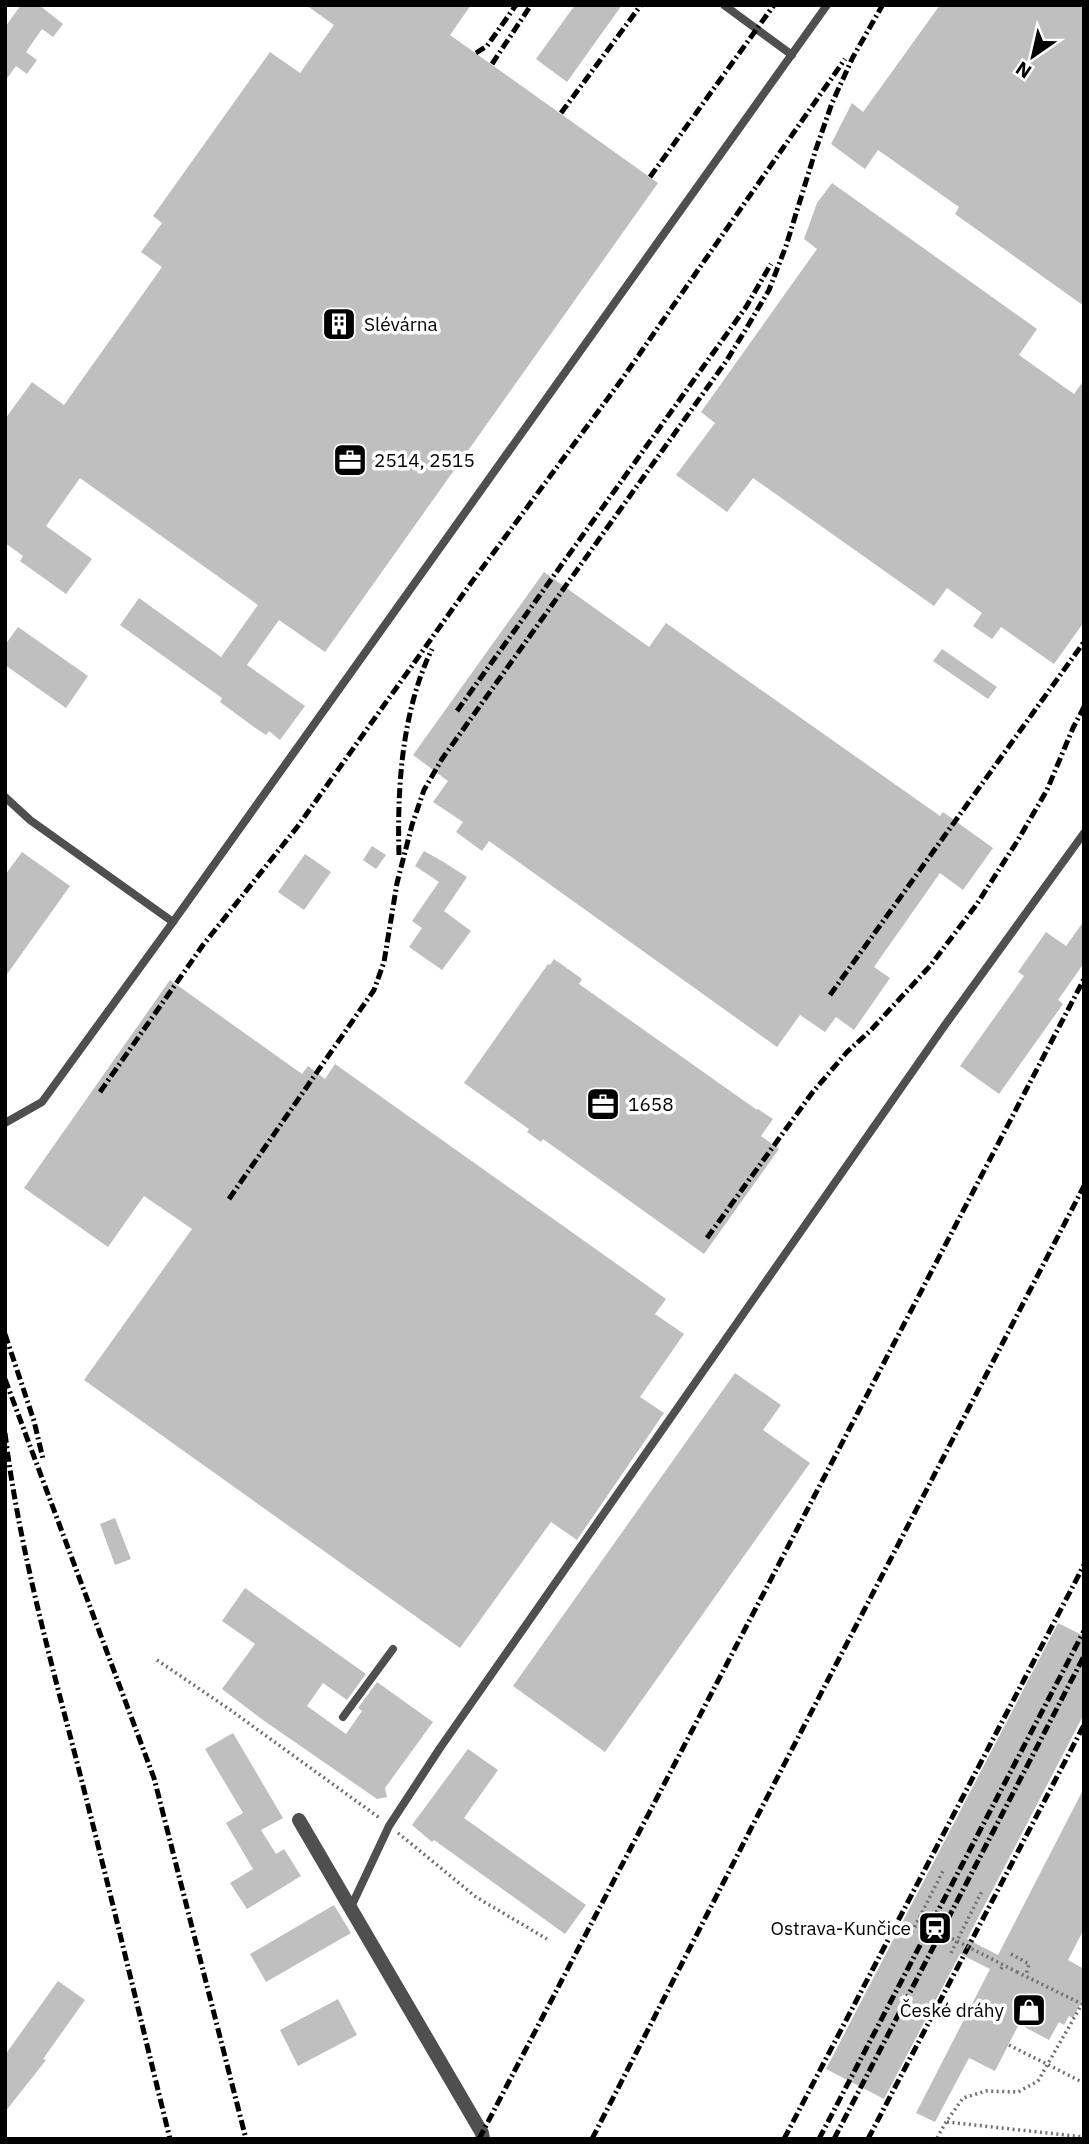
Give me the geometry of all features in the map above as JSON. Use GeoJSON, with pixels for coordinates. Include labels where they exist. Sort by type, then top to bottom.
{"type":"FeatureCollection","features":[{"type":"Feature","properties":{"kind":"street"},"geometry":{"type":"LineString","coordinates":[[299,1820],[482,2133],[483,2139]]}},
{"type":"Feature","properties":{"kind":"lane"},"geometry":{"type":"LineString","coordinates":[[724,5],[792,55]]}},
{"type":"Feature","properties":{"kind":"lane"},"geometry":{"type":"LineString","coordinates":[[5,1123],[41,1102],[173,922],[828,5]]}},
{"type":"Feature","properties":{"kind":"lane"},"geometry":{"type":"LineString","coordinates":[[5,797],[30,820],[173,922]]}},
{"type":"Feature","properties":{"kind":"lane"},"geometry":{"type":"LineString","coordinates":[[350,1909],[390,1826],[440,1748],[944,1025],[1084,833]]}},
{"type":"Feature","properties":{"kind":"lane"},"geometry":{"type":"LineString","coordinates":[[343,1717],[393,1649]]}},
{"type":"Feature","properties":{"kind":"path"},"geometry":{"type":"LineString","coordinates":[[157,1660],[390,1826],[476,1897],[547,1939]]}},
{"type":"Feature","properties":{"kind":"path"},"geometry":{"type":"LineString","coordinates":[[912,1932],[943,1871]]}},
{"type":"Feature","properties":{"kind":"path"},"geometry":{"type":"LineString","coordinates":[[951,1952],[982,1891]]}},
{"type":"Feature","properties":{"kind":"path"},"geometry":{"type":"LineString","coordinates":[[918,1921],[1002,1967],[1026,1975],[1083,2003],[1038,2081],[1018,2092],[986,2091],[963,2098],[937,2138]]}},
{"type":"Feature","properties":{"kind":"path"},"geometry":{"type":"LineString","coordinates":[[1011,1954],[1029,1964],[1026,1975]]}},
{"type":"Feature","properties":{"kind":"path"},"geometry":{"type":"LineString","coordinates":[[1009,2045],[1084,2082]]}},
{"type":"Feature","properties":{"kind":"path"},"geometry":{"type":"LineString","coordinates":[[946,2122],[1084,2137]]}},
{"type":"Feature","properties":{"kind":"building"},"geometry":{"type":"Polygon","coordinates":[[[21,5],[39,5],[63,24],[53,37],[42,29],[26,52],[37,60],[27,74],[16,66],[5,81],[5,27],[21,5]]]}},
{"type":"Feature","properties":{"kind":"building","name":"Slévárna"},"geometry":{"type":"Polygon","coordinates":[[[306,5],[471,5],[450,35],[658,183],[325,652],[279,620],[247,665],[305,706],[280,740],[269,731],[266,735],[254,727],[220,702],[222,698],[120,625],[139,598],[221,657],[258,605],[80,478],[46,526],[92,559],[66,594],[20,561],[23,556],[5,543],[5,419],[32,382],[64,405],[162,267],[141,252],[162,223],[153,216],[270,52],[300,73],[334,25],[306,5]]]}},
{"type":"Feature","properties":{"kind":"building"},"geometry":{"type":"Polygon","coordinates":[[[575,5],[622,5],[567,82],[536,59],[575,5]]]}},
{"type":"Feature","properties":{"kind":"building"},"geometry":{"type":"Polygon","coordinates":[[[940,5],[1084,5],[1084,306],[955,214],[959,207],[878,150],[865,169],[831,144],[852,103],[863,112],[940,5]]]}},
{"type":"Feature","properties":{"kind":"building"},"geometry":{"type":"Polygon","coordinates":[[[832,183],[1037,329],[1019,355],[1074,394],[1084,380],[1084,622],[1054,664],[1001,627],[992,639],[973,626],[982,613],[947,588],[934,606],[753,478],[727,512],[676,475],[715,423],[701,412],[817,249],[804,239],[817,203],[832,183]]]}},
{"type":"Feature","properties":{"kind":"building"},"geometry":{"type":"Polygon","coordinates":[[[544,572],[649,647],[666,623],[940,816],[943,812],[993,848],[963,890],[940,873],[874,967],[890,978],[854,1030],[836,1017],[825,1032],[800,1015],[777,1047],[489,841],[482,851],[456,832],[463,822],[433,802],[448,781],[413,755],[544,572]]]}},
{"type":"Feature","properties":{"kind":"building"},"geometry":{"type":"Polygon","coordinates":[[[18,627],[88,676],[66,708],[5,665],[5,645],[18,627]]]}},
{"type":"Feature","properties":{"kind":"building"},"geometry":{"type":"Polygon","coordinates":[[[942,649],[997,687],[988,699],[933,661],[942,649]]]}},
{"type":"Feature","properties":{"kind":"building"},"geometry":{"type":"Polygon","coordinates":[[[372,846],[386,855],[376,869],[363,860],[372,846]]]}},
{"type":"Feature","properties":{"kind":"building"},"geometry":{"type":"Polygon","coordinates":[[[424,851],[467,877],[444,911],[471,931],[442,970],[409,947],[422,928],[412,921],[439,882],[415,866],[424,851]]]}},
{"type":"Feature","properties":{"kind":"building"},"geometry":{"type":"Polygon","coordinates":[[[22,852],[70,886],[5,977],[5,875],[22,852]]]}},
{"type":"Feature","properties":{"kind":"building"},"geometry":{"type":"Polygon","coordinates":[[[305,854],[331,872],[304,910],[278,892],[305,854]]]}},
{"type":"Feature","properties":{"kind":"building"},"geometry":{"type":"Polygon","coordinates":[[[1084,921],[1084,963],[1058,1000],[1063,1004],[999,1094],[960,1066],[1024,976],[1018,972],[1046,932],[1066,946],[1084,921]]]}},
{"type":"Feature","properties":{"kind":"building"},"geometry":{"type":"Polygon","coordinates":[[[554,959],[582,979],[579,984],[773,1119],[761,1136],[779,1149],[704,1254],[543,1139],[541,1142],[527,1132],[529,1129],[464,1083],[554,959]]]}},
{"type":"Feature","properties":{"kind":"building"},"geometry":{"type":"Polygon","coordinates":[[[170,980],[302,1074],[308,1066],[325,1079],[335,1064],[666,1299],[655,1314],[684,1334],[640,1397],[664,1413],[577,1540],[551,1522],[460,1648],[84,1380],[192,1229],[144,1196],[108,1247],[24,1188],[170,980]]]}},
{"type":"Feature","properties":{"kind":"building"},"geometry":{"type":"Polygon","coordinates":[[[735,1373],[781,1405],[763,1430],[810,1463],[605,1752],[513,1686],[735,1373]]]}},
{"type":"Feature","properties":{"kind":"building"},"geometry":{"type":"Polygon","coordinates":[[[115,1518],[131,1559],[115,1565],[100,1524],[115,1518]]]}},
{"type":"Feature","properties":{"kind":"building"},"geometry":{"type":"Polygon","coordinates":[[[245,1588],[366,1674],[347,1700],[323,1683],[307,1706],[346,1734],[362,1711],[358,1708],[377,1682],[433,1722],[385,1788],[387,1797],[377,1799],[222,1689],[255,1644],[222,1621],[245,1588]]]}},
{"type":"Feature","properties":{"kind":"building"},"geometry":{"type":"Polygon","coordinates":[[[1058,1623],[1084,1636],[1084,1714],[967,1939],[998,1955],[1084,1788],[1084,1929],[1068,1960],[1084,1969],[1084,1997],[1073,2018],[1069,2016],[1064,2025],[1059,2022],[1049,2040],[1019,2024],[995,2071],[969,2058],[935,2122],[916,2113],[990,1969],[960,1954],[884,2099],[826,2069],[1058,1623]]]}},
{"type":"Feature","properties":{"kind":"building"},"geometry":{"type":"Polygon","coordinates":[[[233,1733],[283,1818],[261,1830],[276,1854],[284,1849],[301,1876],[247,1909],[230,1883],[253,1869],[226,1823],[243,1813],[205,1749],[233,1733]]]}},
{"type":"Feature","properties":{"kind":"building"},"geometry":{"type":"Polygon","coordinates":[[[468,1749],[498,1770],[464,1818],[586,1905],[565,1934],[434,1840],[432,1842],[412,1825],[468,1749]]]}},
{"type":"Feature","properties":{"kind":"building"},"geometry":{"type":"Polygon","coordinates":[[[334,1905],[351,1933],[266,1982],[250,1954],[334,1905]]]}},
{"type":"Feature","properties":{"kind":"building"},"geometry":{"type":"Polygon","coordinates":[[[58,1981],[85,2000],[43,2059],[46,2060],[5,2112],[5,2055],[58,1981]]]}},
{"type":"Feature","properties":{"kind":"building"},"geometry":{"type":"Polygon","coordinates":[[[338,1999],[357,2035],[298,2066],[280,2030],[338,1999]]]}},
{"type":"Feature","properties":{"kind":"railway"},"geometry":{"type":"LineString","coordinates":[[476,53],[487,46],[516,5]]}},
{"type":"Feature","properties":{"kind":"railway"},"geometry":{"type":"LineString","coordinates":[[492,64],[531,5]]}},
{"type":"Feature","properties":{"kind":"railway"},"geometry":{"type":"LineString","coordinates":[[561,113],[641,5]]}},
{"type":"Feature","properties":{"kind":"railway"},"geometry":{"type":"LineString","coordinates":[[650,177],[774,5]]}},
{"type":"Feature","properties":{"kind":"railway"},"geometry":{"type":"LineString","coordinates":[[229,1199],[374,990],[384,962],[397,883],[412,825],[424,790],[442,759],[727,360],[769,290],[832,103],[853,57],[882,6]]}},
{"type":"Feature","properties":{"kind":"railway"},"geometry":{"type":"LineString","coordinates":[[100,1092],[203,945],[298,826],[471,583],[620,382],[845,59]]}},
{"type":"Feature","properties":{"kind":"railway"},"geometry":{"type":"LineString","coordinates":[[457,711],[746,307],[771,264]]}},
{"type":"Feature","properties":{"kind":"railway"},"geometry":{"type":"LineString","coordinates":[[830,995],[1084,642]]}},
{"type":"Feature","properties":{"kind":"railway"},"geometry":{"type":"LineString","coordinates":[[399,855],[399,803],[408,723],[422,673],[432,649]]}},
{"type":"Feature","properties":{"kind":"railway"},"geometry":{"type":"LineString","coordinates":[[707,1238],[812,1093],[847,1052],[930,966],[977,904],[1047,790],[1084,707]]}},
{"type":"Feature","properties":{"kind":"railway"},"geometry":{"type":"LineString","coordinates":[[479,2139],[1084,979]]}},
{"type":"Feature","properties":{"kind":"railway"},"geometry":{"type":"LineString","coordinates":[[592,2139],[1084,1186]]}},
{"type":"Feature","properties":{"kind":"railway"},"geometry":{"type":"LineString","coordinates":[[5,1334],[34,1421],[43,1459]]}},
{"type":"Feature","properties":{"kind":"railway"},"geometry":{"type":"LineString","coordinates":[[5,1379],[154,1778],[246,2139]]}},
{"type":"Feature","properties":{"kind":"railway"},"geometry":{"type":"LineString","coordinates":[[5,1433],[37,1604],[170,2139]]}},
{"type":"Feature","properties":{"kind":"railway"},"geometry":{"type":"LineString","coordinates":[[784,2139],[1084,1565]]}},
{"type":"Feature","properties":{"kind":"railway"},"geometry":{"type":"LineString","coordinates":[[819,2139],[1084,1631]]}},
{"type":"Feature","properties":{"kind":"railway"},"geometry":{"type":"LineString","coordinates":[[834,2139],[1084,1656]]}},
{"type":"Feature","properties":{"kind":"railway"},"geometry":{"type":"LineString","coordinates":[[868,2139],[1084,1725]]}},
{"type":"Feature","properties":{"kind":"place","name":"Slévárna"},"geometry":{"type":"Point","coordinates":[339,324]}},
{"type":"Feature","properties":{"kind":"place","name":"2514, 2515"},"geometry":{"type":"Point","coordinates":[350,460]}},
{"type":"Feature","properties":{"kind":"place","name":"1658"},"geometry":{"type":"Point","coordinates":[603,1104]}},
{"type":"Feature","properties":{"kind":"place","name":"Ostrava-Kunčice"},"geometry":{"type":"Point","coordinates":[935,1928]}},
{"type":"Feature","properties":{"kind":"place","name":"České dráhy"},"geometry":{"type":"Point","coordinates":[1029,2010]}}]}
